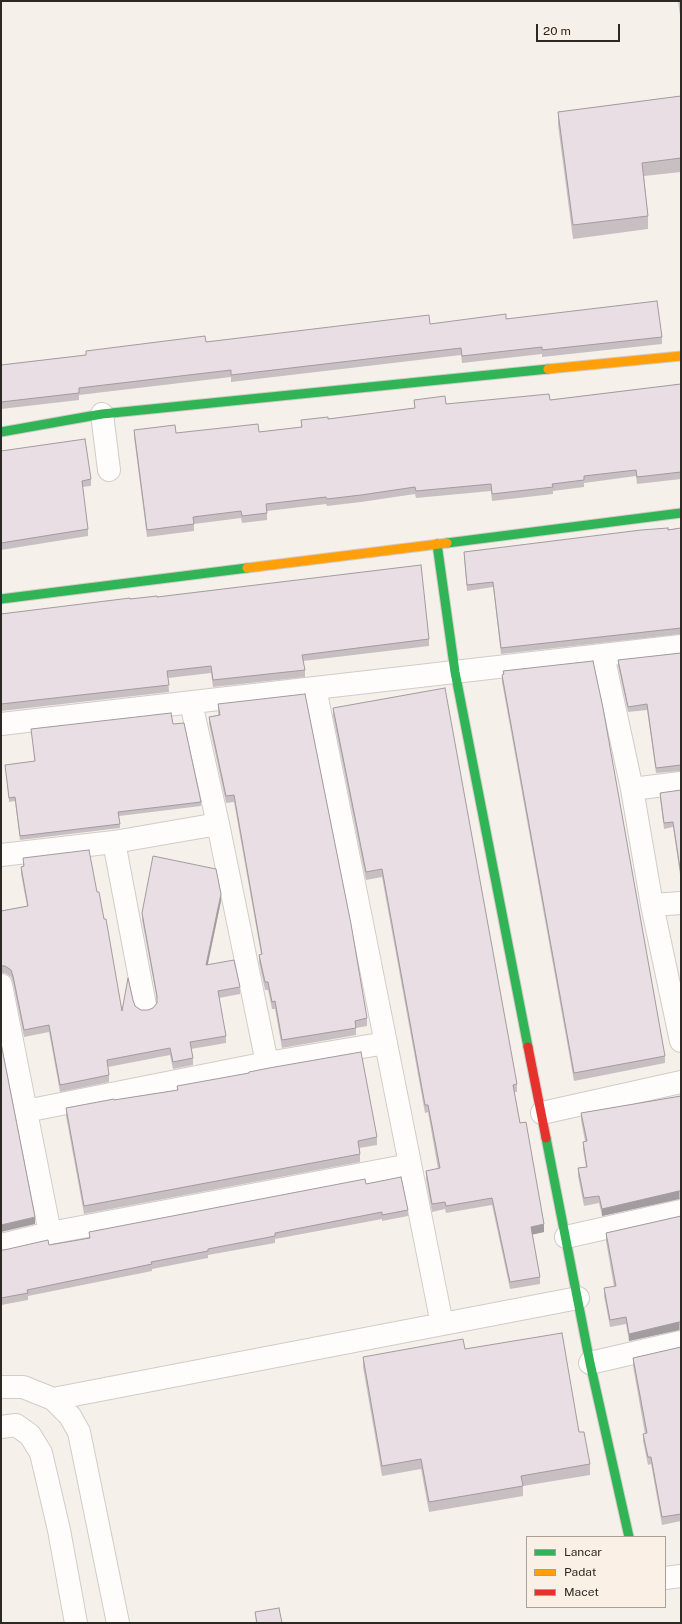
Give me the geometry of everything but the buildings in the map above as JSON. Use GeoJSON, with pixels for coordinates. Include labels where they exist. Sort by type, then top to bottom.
{"type":"FeatureCollection","features":[{"type":"Feature","properties":{"kind":"street"},"geometry":{"type":"LineString","coordinates":[[1,432],[102,414],[681,356]]}},
{"type":"Feature","properties":{"kind":"street"},"geometry":{"type":"LineString","coordinates":[[102,414],[108,470]]}},
{"type":"Feature","properties":{"kind":"street"},"geometry":{"type":"LineString","coordinates":[[1,599],[681,514]]}},
{"type":"Feature","properties":{"kind":"street"},"geometry":{"type":"LineString","coordinates":[[437,544],[455,672],[590,1363],[629,1536]]}},
{"type":"Feature","properties":{"kind":"street"},"geometry":{"type":"LineString","coordinates":[[1,724],[681,646]]}},
{"type":"Feature","properties":{"kind":"street"},"geometry":{"type":"LineString","coordinates":[[602,655],[632,789],[652,905],[681,1041]]}},
{"type":"Feature","properties":{"kind":"street"},"geometry":{"type":"LineString","coordinates":[[315,688],[442,1324]]}},
{"type":"Feature","properties":{"kind":"street"},"geometry":{"type":"LineString","coordinates":[[191,703],[218,824],[266,1063]]}},
{"type":"Feature","properties":{"kind":"street"},"geometry":{"type":"LineString","coordinates":[[632,789],[681,783]]}},
{"type":"Feature","properties":{"kind":"street"},"geometry":{"type":"LineString","coordinates":[[1,855],[114,842],[218,824]]}},
{"type":"Feature","properties":{"kind":"street"},"geometry":{"type":"LineString","coordinates":[[114,842],[145,1005]]}},
{"type":"Feature","properties":{"kind":"street"},"geometry":{"type":"LineString","coordinates":[[652,905],[681,903]]}},
{"type":"Feature","properties":{"kind":"street"},"geometry":{"type":"LineString","coordinates":[[1,985],[50,1233]]}},
{"type":"Feature","properties":{"kind":"street"},"geometry":{"type":"LineString","coordinates":[[26,1110],[266,1063],[386,1043]]}},
{"type":"Feature","properties":{"kind":"street"},"geometry":{"type":"LineString","coordinates":[[542,1113],[681,1082]]}},
{"type":"Feature","properties":{"kind":"street"},"geometry":{"type":"LineString","coordinates":[[1,1245],[50,1233],[410,1165]]}},
{"type":"Feature","properties":{"kind":"street"},"geometry":{"type":"LineString","coordinates":[[566,1237],[681,1211]]}},
{"type":"Feature","properties":{"kind":"street"},"geometry":{"type":"LineString","coordinates":[[53,1399],[578,1298]]}},
{"type":"Feature","properties":{"kind":"street"},"geometry":{"type":"LineString","coordinates":[[590,1363],[681,1342]]}},
{"type":"Feature","properties":{"kind":"street"},"geometry":{"type":"LineString","coordinates":[[1,1387],[24,1387],[53,1399],[70,1416],[79,1432],[118,1623]]}},
{"type":"Feature","properties":{"kind":"street"},"geometry":{"type":"LineString","coordinates":[[1,1427],[16,1424],[30,1435],[41,1453],[59,1530],[76,1623]]}},
{"type":"Feature","properties":{"kind":"street"},"geometry":{"type":"LineString","coordinates":[[666,1578],[681,1576]]}},
{"type":"Feature","properties":{"kind":"traffic: fast"},"geometry":{"type":"LineString","coordinates":[[1,432],[102,414],[548,369]]}},
{"type":"Feature","properties":{"kind":"traffic: fast"},"geometry":{"type":"LineString","coordinates":[[447,543],[681,513]]}},
{"type":"Feature","properties":{"kind":"traffic: fast"},"geometry":{"type":"LineString","coordinates":[[437,544],[455,672],[528,1047]]}},
{"type":"Feature","properties":{"kind":"traffic: fast"},"geometry":{"type":"LineString","coordinates":[[1,599],[247,568]]}},
{"type":"Feature","properties":{"kind":"traffic: fast"},"geometry":{"type":"LineString","coordinates":[[546,1138],[590,1363],[629,1536]]}},
{"type":"Feature","properties":{"kind":"traffic: slow"},"geometry":{"type":"LineString","coordinates":[[548,369],[681,356]]}},
{"type":"Feature","properties":{"kind":"traffic: slow"},"geometry":{"type":"LineString","coordinates":[[247,568],[447,543]]}},
{"type":"Feature","properties":{"kind":"traffic: jam"},"geometry":{"type":"LineString","coordinates":[[528,1047],[546,1138]]}}]}
